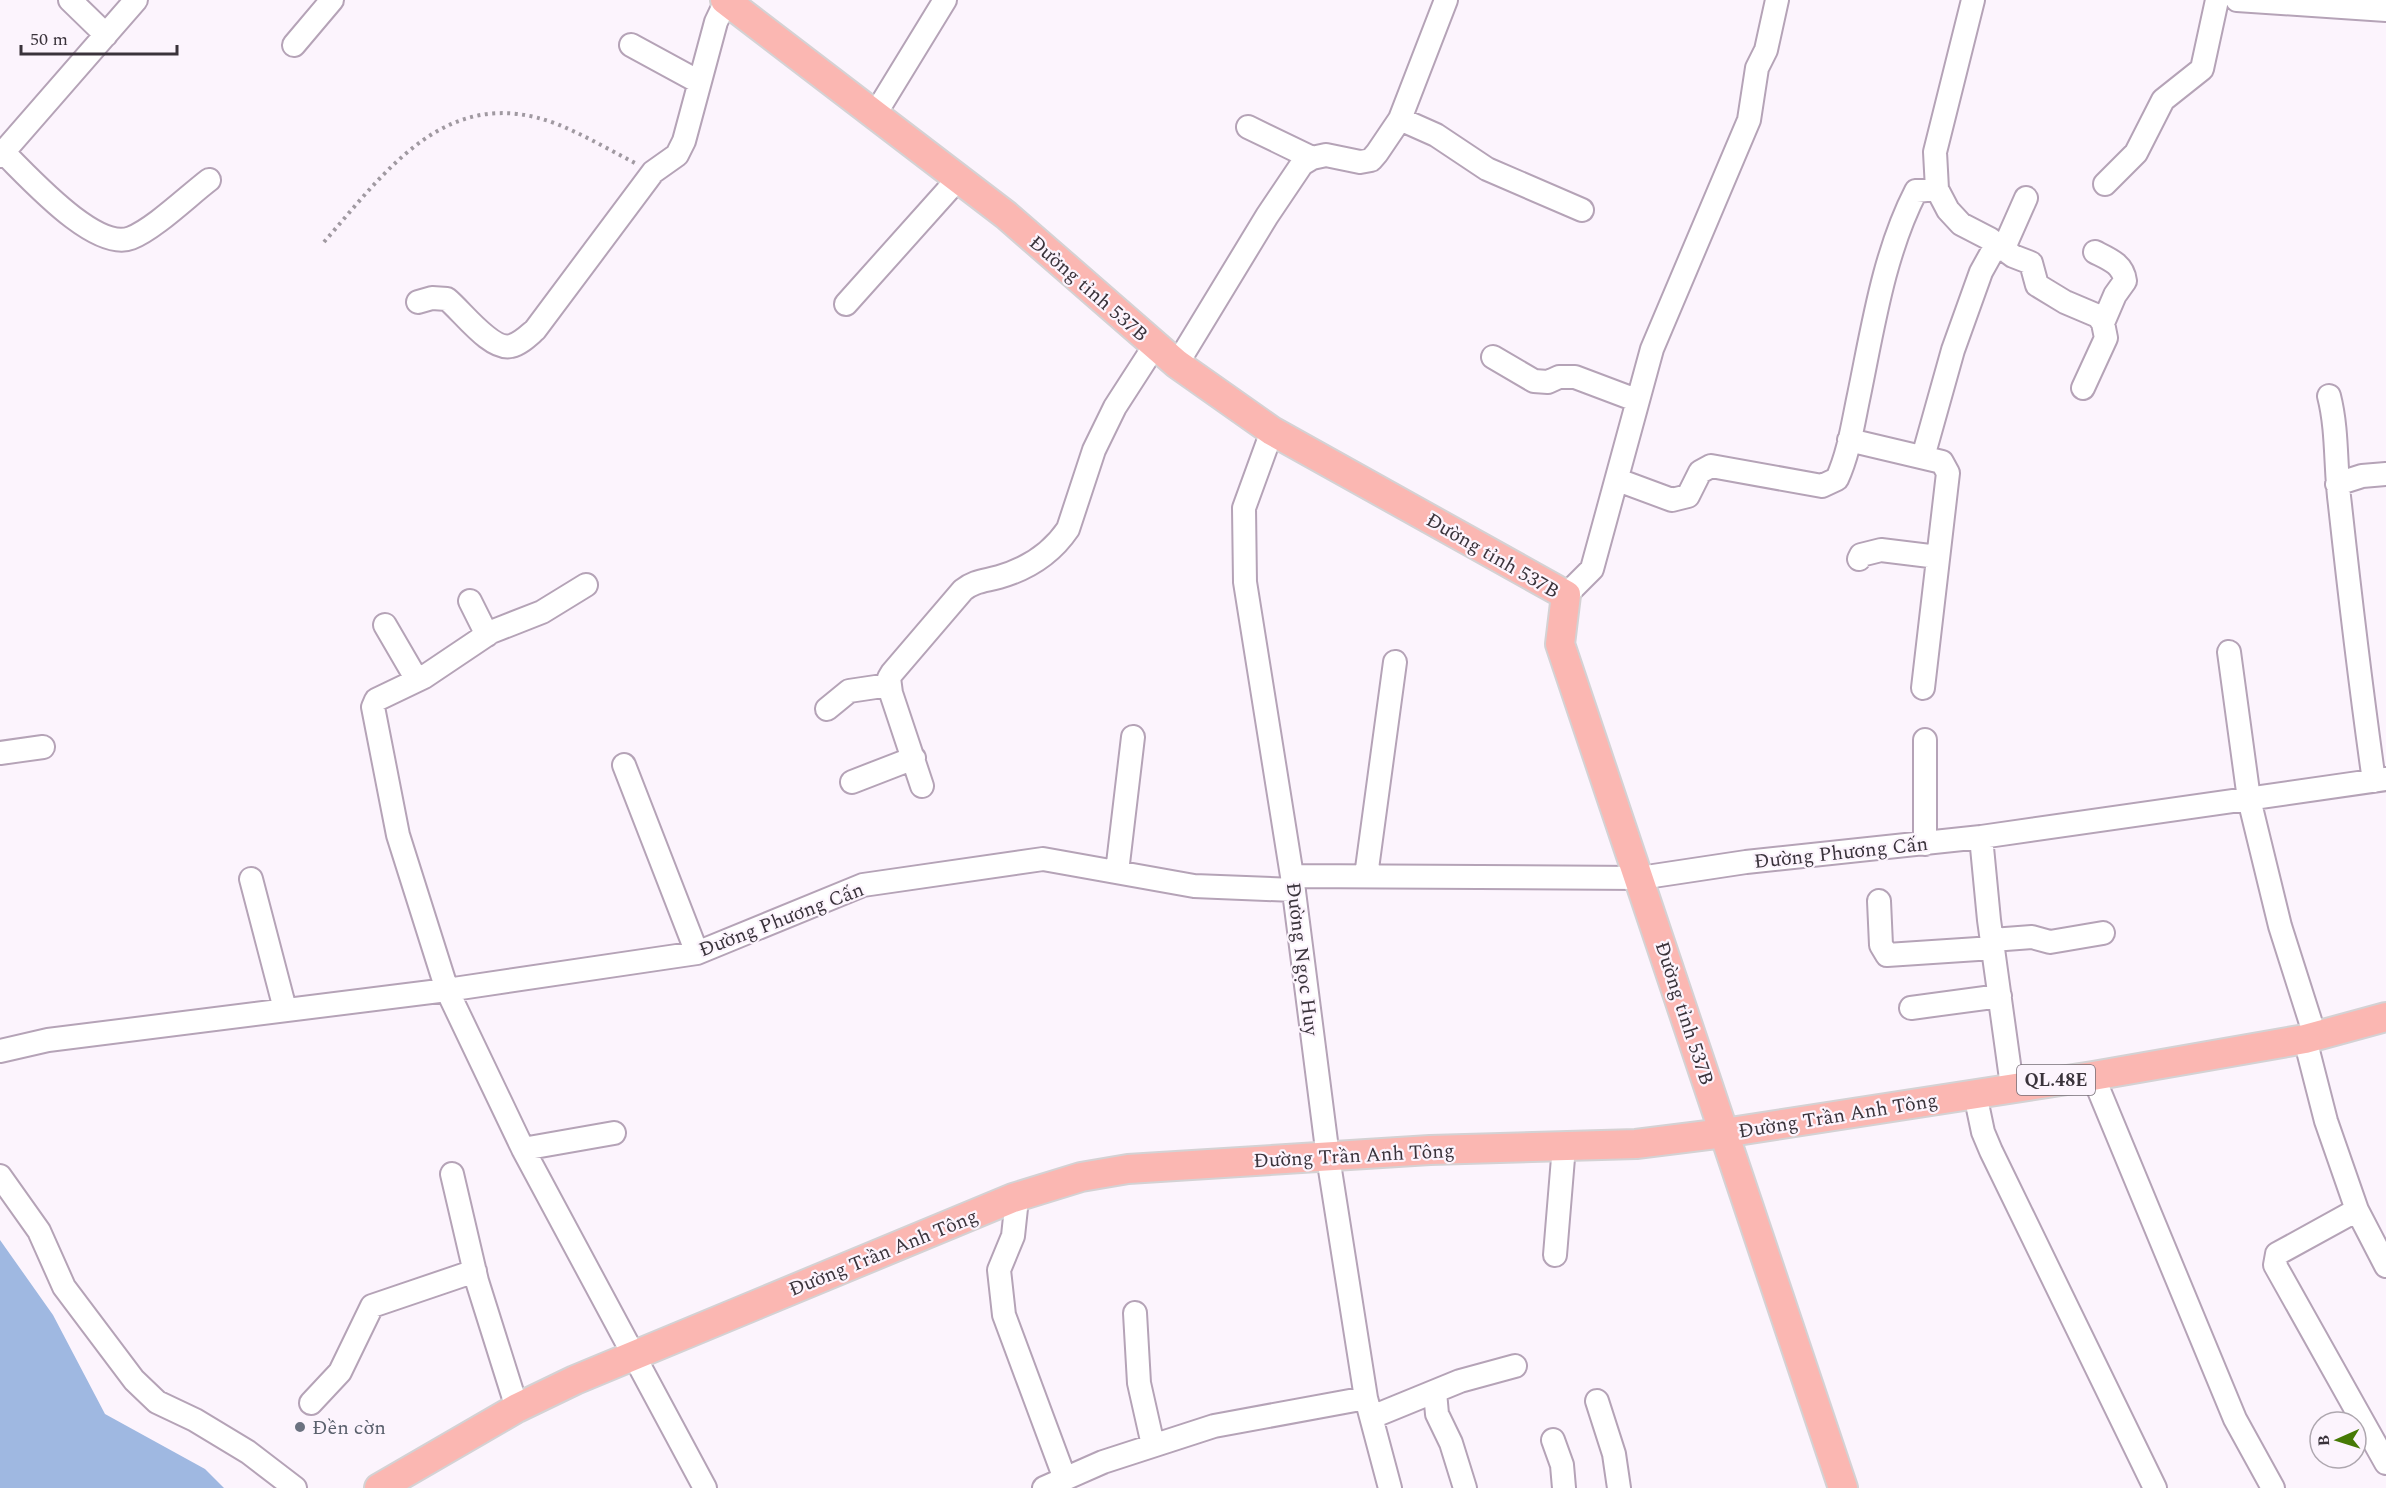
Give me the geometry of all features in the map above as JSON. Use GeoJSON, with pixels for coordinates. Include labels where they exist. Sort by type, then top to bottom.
{"type":"FeatureCollection","features":[{"type":"Feature","properties":{"kind":"main road","name":"Đường tỉnh 537B"},"geometry":{"type":"LineString","coordinates":[[726,1],[957,180],[1006,215],[1177,364],[1272,431],[1566,596],[1560,644],[1843,1488]]}},
{"type":"Feature","properties":{"kind":"main road","name":"Đường Trần Anh Tông"},"geometry":{"type":"LineString","coordinates":[[379,1488],[517,1408],[632,1355],[1013,1198],[1082,1177],[1128,1169],[1430,1150],[1636,1144],[1724,1133],[1975,1094],[2012,1086],[2093,1076],[2310,1037],[2386,1017]]}},
{"type":"Feature","properties":{"kind":"street"},"geometry":{"type":"LineString","coordinates":[[70,0],[106,35]]}},
{"type":"Feature","properties":{"kind":"street"},"geometry":{"type":"LineString","coordinates":[[136,0],[2,155],[77,223],[95,233],[112,238],[129,239],[143,231],[209,180]]}},
{"type":"Feature","properties":{"kind":"street"},"geometry":{"type":"LineString","coordinates":[[294,45],[332,0]]}},
{"type":"Feature","properties":{"kind":"street"},"geometry":{"type":"LineString","coordinates":[[874,116],[945,0]]}},
{"type":"Feature","properties":{"kind":"street"},"geometry":{"type":"LineString","coordinates":[[1177,364],[1267,216],[1302,164],[1312,158],[1326,155],[1360,162],[1371,160],[1400,119],[1446,0]]}},
{"type":"Feature","properties":{"kind":"street"},"geometry":{"type":"LineString","coordinates":[[1566,596],[1592,569],[1618,480],[1636,400],[1652,349],[1749,120],[1756,74],[1772,26],[1777,0]]}},
{"type":"Feature","properties":{"kind":"street"},"geometry":{"type":"LineString","coordinates":[[1973,0],[1935,152],[1936,189],[1948,210],[1961,224],[1990,239],[1999,248],[2031,263],[2037,285],[2065,302],[2098,316],[2103,323],[2106,338],[2083,388]]}},
{"type":"Feature","properties":{"kind":"street"},"geometry":{"type":"LineString","coordinates":[[2105,184],[2136,153],[2163,100],[2202,69],[2217,0]]}},
{"type":"Feature","properties":{"kind":"street"},"geometry":{"type":"LineString","coordinates":[[2237,0],[2386,10]]}},
{"type":"Feature","properties":{"kind":"street"},"geometry":{"type":"LineString","coordinates":[[418,303],[432,298],[447,299],[489,341],[501,346],[517,344],[535,330],[653,172],[677,155],[690,125],[716,22],[726,1]]}},
{"type":"Feature","properties":{"kind":"street"},"geometry":{"type":"LineString","coordinates":[[632,45],[699,82]]}},
{"type":"Feature","properties":{"kind":"street"},"geometry":{"type":"LineString","coordinates":[[1400,119],[1436,135],[1487,169],[1582,210]]}},
{"type":"Feature","properties":{"kind":"street"},"geometry":{"type":"LineString","coordinates":[[1248,127],[1312,158]]}},
{"type":"Feature","properties":{"kind":"street"},"geometry":{"type":"LineString","coordinates":[[846,304],[957,180]]}},
{"type":"Feature","properties":{"kind":"street"},"geometry":{"type":"LineString","coordinates":[[1618,480],[1672,500],[1688,496],[1700,472],[1717,465],[1825,486],[1837,479],[1850,440],[1875,317],[1900,228],[1916,191],[1936,189]]}},
{"type":"Feature","properties":{"kind":"street"},"geometry":{"type":"LineString","coordinates":[[1923,457],[1953,350],[1981,272],[1999,248],[2026,198]]}},
{"type":"Feature","properties":{"kind":"street"},"geometry":{"type":"LineString","coordinates":[[2095,252],[2112,260],[2124,275],[2125,281],[2115,295],[2103,323]]}},
{"type":"Feature","properties":{"kind":"street"},"geometry":{"type":"LineString","coordinates":[[922,786],[889,685],[889,678],[901,660],[963,590],[978,581],[1025,569],[1062,538],[1068,529],[1094,450],[1115,407],[1155,345]]}},
{"type":"Feature","properties":{"kind":"street"},"geometry":{"type":"LineString","coordinates":[[1493,357],[1534,381],[1548,382],[1559,377],[1575,377],[1636,400]]}},
{"type":"Feature","properties":{"kind":"street"},"geometry":{"type":"LineString","coordinates":[[2329,396],[2334,420],[2337,484],[2361,689],[2380,780]]}},
{"type":"Feature","properties":{"kind":"street","name":"Đường Ngọc Huy"},"geometry":{"type":"LineString","coordinates":[[1272,431],[1244,508],[1245,582],[1293,883],[1328,1157],[1369,1407],[1390,1488]]}},
{"type":"Feature","properties":{"kind":"street"},"geometry":{"type":"LineString","coordinates":[[1850,440],[1941,462],[1948,473],[1923,688]]}},
{"type":"Feature","properties":{"kind":"street"},"geometry":{"type":"LineString","coordinates":[[2337,484],[2362,476],[2386,474]]}},
{"type":"Feature","properties":{"kind":"street"},"geometry":{"type":"LineString","coordinates":[[1859,559],[1861,555],[1881,550],[1938,557]]}},
{"type":"Feature","properties":{"kind":"street"},"geometry":{"type":"LineString","coordinates":[[586,585],[542,612],[488,635],[417,680],[376,700],[372,707],[398,835],[447,990],[523,1149],[705,1488]]}},
{"type":"Feature","properties":{"kind":"street"},"geometry":{"type":"LineString","coordinates":[[470,601],[488,635]]}},
{"type":"Feature","properties":{"kind":"street"},"geometry":{"type":"LineString","coordinates":[[385,625],[417,680]]}},
{"type":"Feature","properties":{"kind":"street"},"geometry":{"type":"LineString","coordinates":[[2229,652],[2249,799],[2310,1037],[2326,1121],[2357,1210],[2386,1266]]}},
{"type":"Feature","properties":{"kind":"street"},"geometry":{"type":"LineString","coordinates":[[1366,876],[1395,662]]}},
{"type":"Feature","properties":{"kind":"street"},"geometry":{"type":"LineString","coordinates":[[827,709],[849,691],[889,685]]}},
{"type":"Feature","properties":{"kind":"street"},"geometry":{"type":"LineString","coordinates":[[1117,872],[1133,737]]}},
{"type":"Feature","properties":{"kind":"street"},"geometry":{"type":"LineString","coordinates":[[1925,740],[1925,843]]}},
{"type":"Feature","properties":{"kind":"street"},"geometry":{"type":"LineString","coordinates":[[0,753],[43,747]]}},
{"type":"Feature","properties":{"kind":"street"},"geometry":{"type":"LineString","coordinates":[[852,782],[914,758]]}},
{"type":"Feature","properties":{"kind":"street"},"geometry":{"type":"LineString","coordinates":[[624,765],[697,953]]}},
{"type":"Feature","properties":{"kind":"street","name":"Đường Phương Cấn"},"geometry":{"type":"LineString","coordinates":[[0,1051],[48,1040],[447,990],[697,953],[863,885],[1043,859],[1194,886],[1293,883],[1366,876],[1640,878],[1746,862],[1982,837],[2380,780]]}},
{"type":"Feature","properties":{"kind":"street"},"geometry":{"type":"LineString","coordinates":[[1982,837],[1993,944],[2012,1086]]}},
{"type":"Feature","properties":{"kind":"street"},"geometry":{"type":"LineString","coordinates":[[251,879],[285,1009]]}},
{"type":"Feature","properties":{"kind":"street"},"geometry":{"type":"LineString","coordinates":[[1879,900],[1881,945],[1887,955],[1993,944],[2032,937],[2046,942],[2103,933]]}},
{"type":"Feature","properties":{"kind":"street"},"geometry":{"type":"LineString","coordinates":[[1911,1008],[2000,996]]}},
{"type":"Feature","properties":{"kind":"street"},"geometry":{"type":"LineString","coordinates":[[2093,1076],[2235,1419],[2273,1488]]}},
{"type":"Feature","properties":{"kind":"street"},"geometry":{"type":"LineString","coordinates":[[1975,1094],[1983,1132],[2000,1171],[2155,1488]]}},
{"type":"Feature","properties":{"kind":"street"},"geometry":{"type":"LineString","coordinates":[[523,1149],[614,1132]]}},
{"type":"Feature","properties":{"kind":"street"},"geometry":{"type":"LineString","coordinates":[[1555,1255],[1564,1146]]}},
{"type":"Feature","properties":{"kind":"street"},"geometry":{"type":"LineString","coordinates":[[452,1174],[475,1271],[517,1408]]}},
{"type":"Feature","properties":{"kind":"street"},"geometry":{"type":"LineString","coordinates":[[0,1176],[39,1231],[64,1287],[134,1380],[157,1402],[195,1420],[248,1452],[295,1488]]}},
{"type":"Feature","properties":{"kind":"street"},"geometry":{"type":"LineString","coordinates":[[1013,1198],[1016,1208],[1013,1236],[999,1270],[1004,1315],[1065,1479]]}},
{"type":"Feature","properties":{"kind":"street"},"geometry":{"type":"LineString","coordinates":[[2357,1210],[2277,1254],[2275,1259],[2386,1464]]}},
{"type":"Feature","properties":{"kind":"street"},"geometry":{"type":"LineString","coordinates":[[311,1403],[339,1372],[372,1306],[475,1271]]}},
{"type":"Feature","properties":{"kind":"street"},"geometry":{"type":"LineString","coordinates":[[1135,1313],[1139,1383],[1153,1445]]}},
{"type":"Feature","properties":{"kind":"street"},"geometry":{"type":"LineString","coordinates":[[1044,1488],[1153,1445],[1214,1425],[1369,1407],[1435,1392],[1460,1381],[1515,1366]]}},
{"type":"Feature","properties":{"kind":"street"},"geometry":{"type":"LineString","coordinates":[[1435,1392],[1437,1414],[1451,1443],[1465,1488]]}},
{"type":"Feature","properties":{"kind":"street"},"geometry":{"type":"LineString","coordinates":[[1597,1401],[1614,1454],[1619,1488]]}},
{"type":"Feature","properties":{"kind":"street"},"geometry":{"type":"LineString","coordinates":[[1553,1440],[1562,1465],[1564,1488]]}},
{"type":"Feature","properties":{"kind":"path"},"geometry":{"type":"LineString","coordinates":[[324,242],[404,153],[445,127],[477,115],[514,115],[555,123],[653,172]]}},
{"type":"Feature","properties":{"kind":"water"},"geometry":{"type":"Polygon","coordinates":[[[0,1240],[53,1315],[105,1414],[205,1469],[224,1488],[0,1488],[0,1240]]]}},
{"type":"Feature","properties":{"kind":"place","name":"Đền cờn"},"geometry":{"type":"Point","coordinates":[300,1427]}}]}
